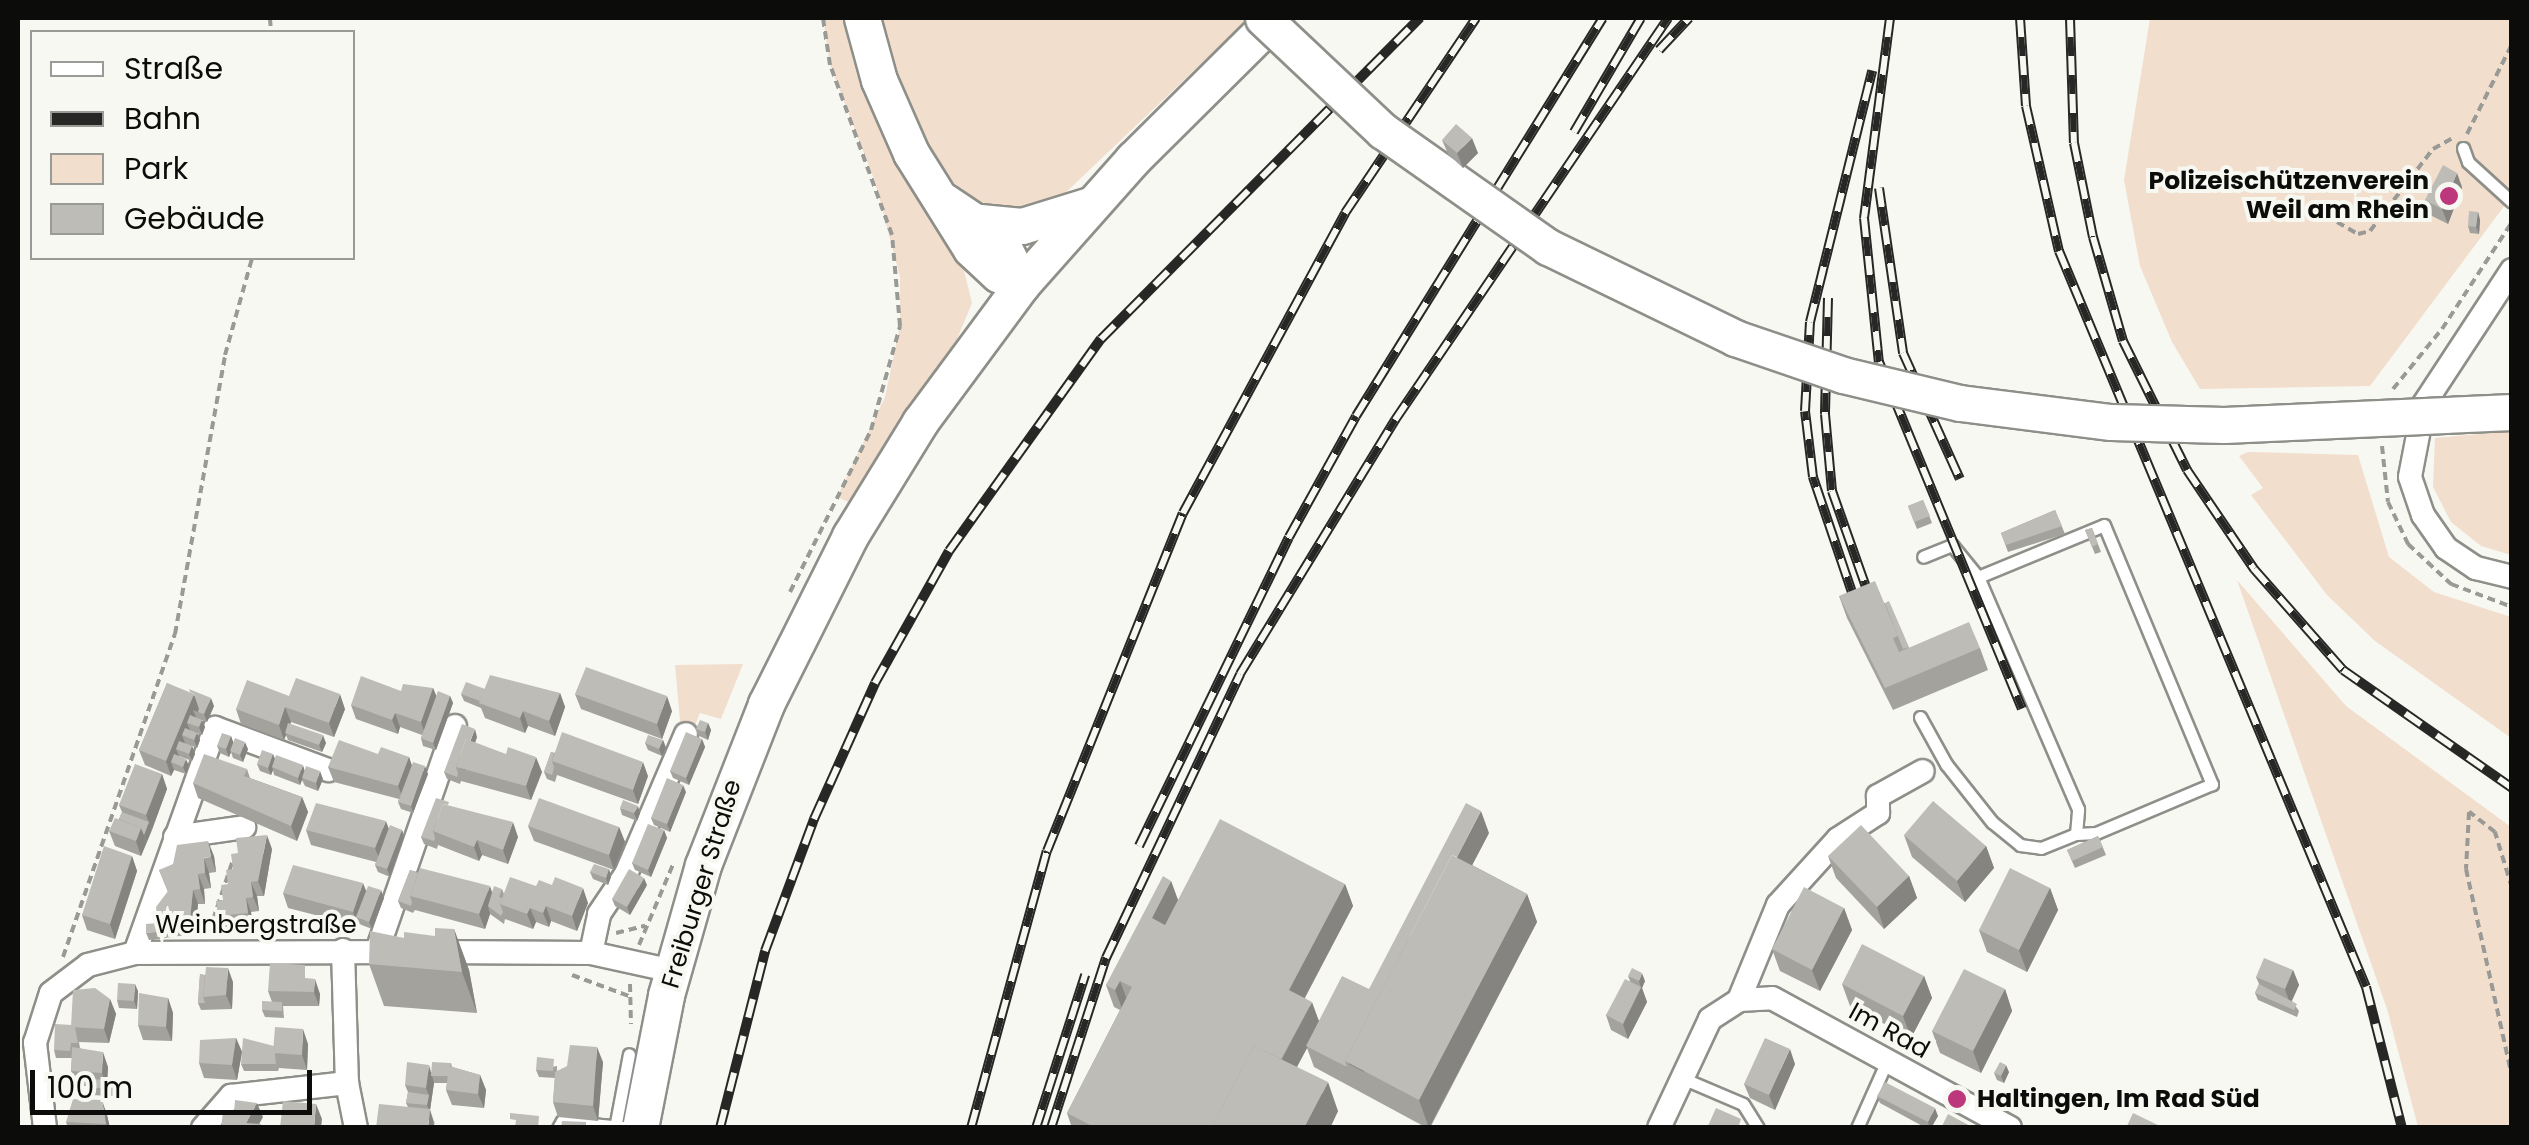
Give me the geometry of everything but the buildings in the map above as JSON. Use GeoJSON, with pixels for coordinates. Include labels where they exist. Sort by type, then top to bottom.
{"type":"FeatureCollection","features":[{"type":"Feature","properties":{"kind":"main road"},"geometry":{"type":"LineString","coordinates":[[862,18],[897,125],[944,201],[975,235],[1011,252],[1022,284]]}},
{"type":"Feature","properties":{"kind":"main road"},"geometry":{"type":"LineString","coordinates":[[1263,18],[1383,131],[1548,248],[1718,331],[1843,375],[2011,412],[2111,422],[2224,425],[2512,412]]}},
{"type":"Feature","properties":{"kind":"main road","name":"Freiburger Straße"},"geometry":{"type":"LineString","coordinates":[[623,1127],[703,865],[766,704],[878,488],[980,338],[1022,284],[1090,205],[1275,18]]}},
{"type":"Feature","properties":{"kind":"main road"},"geometry":{"type":"LineString","coordinates":[[975,235],[1022,226],[1090,205]]}},
{"type":"Feature","properties":{"kind":"main road"},"geometry":{"type":"LineString","coordinates":[[975,235],[980,338]]}},
{"type":"Feature","properties":{"kind":"street"},"geometry":{"type":"LineString","coordinates":[[2512,270],[2424,404],[2410,476],[2422,515],[2446,548],[2476,568],[2512,577]]}},
{"type":"Feature","properties":{"kind":"street","name":"Weinbergstraße"},"geometry":{"type":"LineString","coordinates":[[377,952],[456,726]]}},
{"type":"Feature","properties":{"kind":"street","name":"Weinbergstraße"},"geometry":{"type":"LineString","coordinates":[[135,952],[215,728],[328,770]]}},
{"type":"Feature","properties":{"kind":"street"},"geometry":{"type":"LineString","coordinates":[[592,946],[600,914],[626,874],[686,734]]}},
{"type":"Feature","properties":{"kind":"street"},"geometry":{"type":"LineString","coordinates":[[1660,1128],[1710,1019],[1739,1000],[1778,905],[1838,840],[1878,814],[1878,796],[1923,771]]}},
{"type":"Feature","properties":{"kind":"street"},"geometry":{"type":"LineString","coordinates":[[175,837],[244,828]]}},
{"type":"Feature","properties":{"kind":"street","name":"Weinbergstraße"},"geometry":{"type":"LineString","coordinates":[[64,980],[88,964],[135,952],[205,956],[592,946],[673,972]]}},
{"type":"Feature","properties":{"kind":"street"},"geometry":{"type":"LineString","coordinates":[[343,950],[347,1083],[356,1128]]}},
{"type":"Feature","properties":{"kind":"street"},"geometry":{"type":"LineString","coordinates":[[45,1128],[36,1043],[51,992],[64,980]]}},
{"type":"Feature","properties":{"kind":"street","name":"Im Rad"},"geometry":{"type":"LineString","coordinates":[[1739,1000],[1772,998],[2010,1128]]}},
{"type":"Feature","properties":{"kind":"street"},"geometry":{"type":"LineString","coordinates":[[203,1128],[231,1096],[347,1083]]}},
{"type":"Feature","properties":{"kind":"lane"},"geometry":{"type":"LineString","coordinates":[[2463,148],[2468,162],[2512,202]]}},
{"type":"Feature","properties":{"kind":"lane"},"geometry":{"type":"LineString","coordinates":[[1920,717],[1946,764],[1992,822],[2020,845],[2041,848],[2076,834],[2096,833],[2212,784],[2104,525],[1978,577]]}},
{"type":"Feature","properties":{"kind":"lane"},"geometry":{"type":"LineString","coordinates":[[1923,557],[1952,545],[1978,577],[2078,810],[2076,834]]}},
{"type":"Feature","properties":{"kind":"lane"},"geometry":{"type":"LineString","coordinates":[[1923,771],[1946,764]]}},
{"type":"Feature","properties":{"kind":"lane"},"geometry":{"type":"LineString","coordinates":[[623,1127],[629,1054]]}},
{"type":"Feature","properties":{"kind":"lane"},"geometry":{"type":"LineString","coordinates":[[1857,1128],[1887,1061]]}},
{"type":"Feature","properties":{"kind":"lane"},"geometry":{"type":"LineString","coordinates":[[1682,1078],[1743,1104],[1758,1128]]}},
{"type":"Feature","properties":{"kind":"lane"},"geometry":{"type":"LineString","coordinates":[[558,1128],[562,1121],[632,1128]]}},
{"type":"Feature","properties":{"kind":"path"},"geometry":{"type":"LineString","coordinates":[[782,610],[871,430],[900,326],[892,235],[830,65],[823,18]]}},
{"type":"Feature","properties":{"kind":"path"},"geometry":{"type":"LineString","coordinates":[[2338,222],[2358,234],[2370,231],[2433,149],[2447,140],[2463,148],[2473,112],[2512,44]]}},
{"type":"Feature","properties":{"kind":"path"},"geometry":{"type":"LineString","coordinates":[[64,980],[61,964],[175,634],[224,355],[251,260]]}},
{"type":"Feature","properties":{"kind":"path"},"geometry":{"type":"LineString","coordinates":[[128,767],[144,774]]}},
{"type":"Feature","properties":{"kind":"path"},"geometry":{"type":"LineString","coordinates":[[2512,888],[2495,832],[2469,812],[2466,869],[2512,1076]]}},
{"type":"Feature","properties":{"kind":"path"},"geometry":{"type":"LineString","coordinates":[[205,956],[244,828]]}},
{"type":"Feature","properties":{"kind":"path"},"geometry":{"type":"LineString","coordinates":[[629,1054],[634,962],[645,926],[675,860]]}},
{"type":"Feature","properties":{"kind":"path"},"geometry":{"type":"LineString","coordinates":[[592,946],[645,926]]}},
{"type":"Feature","properties":{"kind":"green space"},"geometry":{"type":"Polygon","coordinates":[[[823,18],[850,18],[963,267],[972,303],[957,339],[851,503],[837,497],[885,397],[900,326],[900,277],[875,182],[830,65],[823,18]]]}},
{"type":"Feature","properties":{"kind":"green space"},"geometry":{"type":"Polygon","coordinates":[[[874,18],[1249,18],[1059,199],[1039,211],[992,211],[954,183],[911,125],[874,18]]]}},
{"type":"Feature","properties":{"kind":"green space"},"geometry":{"type":"Polygon","coordinates":[[[2150,18],[2511,18],[2511,197],[2370,386],[2200,389],[2172,342],[2140,266],[2124,180],[2150,18]]]}},
{"type":"Feature","properties":{"kind":"green space"},"geometry":{"type":"Polygon","coordinates":[[[2511,431],[2512,555],[2481,546],[2451,522],[2433,487],[2435,438],[2511,431]]]}},
{"type":"Feature","properties":{"kind":"green space"},"geometry":{"type":"Polygon","coordinates":[[[2248,452],[2358,455],[2389,557],[2434,592],[2511,617],[2511,738],[2375,641],[2327,595],[2251,495],[2263,488],[2239,456],[2248,452]]]}},
{"type":"Feature","properties":{"kind":"green space"},"geometry":{"type":"Polygon","coordinates":[[[2237,580],[2346,706],[2511,827],[2511,1127],[2418,1127],[2387,1009],[2237,580]]]}},
{"type":"Feature","properties":{"kind":"green space"},"geometry":{"type":"Polygon","coordinates":[[[743,664],[721,719],[700,713],[691,735],[681,732],[675,665],[743,664]]]}},
{"type":"Feature","properties":{"kind":"railway"},"geometry":{"type":"LineString","coordinates":[[720,1128],[765,951],[814,819],[875,683],[949,551],[1101,339],[1420,18]]}},
{"type":"Feature","properties":{"kind":"railway"},"geometry":{"type":"LineString","coordinates":[[971,1128],[1047,851],[1183,513],[1345,213],[1476,18]]}},
{"type":"Feature","properties":{"kind":"railway"},"geometry":{"type":"LineString","coordinates":[[1139,846],[1289,537],[1356,416],[1603,18]]}},
{"type":"Feature","properties":{"kind":"railway"},"geometry":{"type":"LineString","coordinates":[[1574,132],[1641,18]]}},
{"type":"Feature","properties":{"kind":"railway"},"geometry":{"type":"LineString","coordinates":[[1051,1128],[1106,958],[1240,674],[1395,420],[1668,18]]}},
{"type":"Feature","properties":{"kind":"railway"},"geometry":{"type":"LineString","coordinates":[[1659,50],[1689,18]]}},
{"type":"Feature","properties":{"kind":"railway"},"geometry":{"type":"LineString","coordinates":[[1890,18],[1864,218],[1879,362],[2022,709]]}},
{"type":"Feature","properties":{"kind":"railway"},"geometry":{"type":"LineString","coordinates":[[2020,18],[2026,106],[2059,251],[2366,987],[2402,1128]]}},
{"type":"Feature","properties":{"kind":"railway"},"geometry":{"type":"LineString","coordinates":[[2070,18],[2074,143],[2093,237],[2123,341],[2187,470],[2254,569],[2343,670],[2512,788]]}},
{"type":"Feature","properties":{"kind":"railway"},"geometry":{"type":"LineString","coordinates":[[1859,613],[1813,477],[1805,411],[1810,322],[1872,71]]}},
{"type":"Feature","properties":{"kind":"railway"},"geometry":{"type":"LineString","coordinates":[[1879,188],[1903,353],[1960,479]]}},
{"type":"Feature","properties":{"kind":"railway"},"geometry":{"type":"LineString","coordinates":[[1828,298],[1825,414],[1832,491],[1873,607]]}},
{"type":"Feature","properties":{"kind":"railway"},"geometry":{"type":"LineString","coordinates":[[1036,1128],[1085,975]]}},
{"type":"Feature","properties":{"kind":"place","name":"Polizeischützenverein Weil am Rhein"},"geometry":{"type":"Point","coordinates":[2449,196]}},
{"type":"Feature","properties":{"kind":"place","name":"Haltingen, Im Rad Süd"},"geometry":{"type":"Point","coordinates":[1957,1099]}}]}
